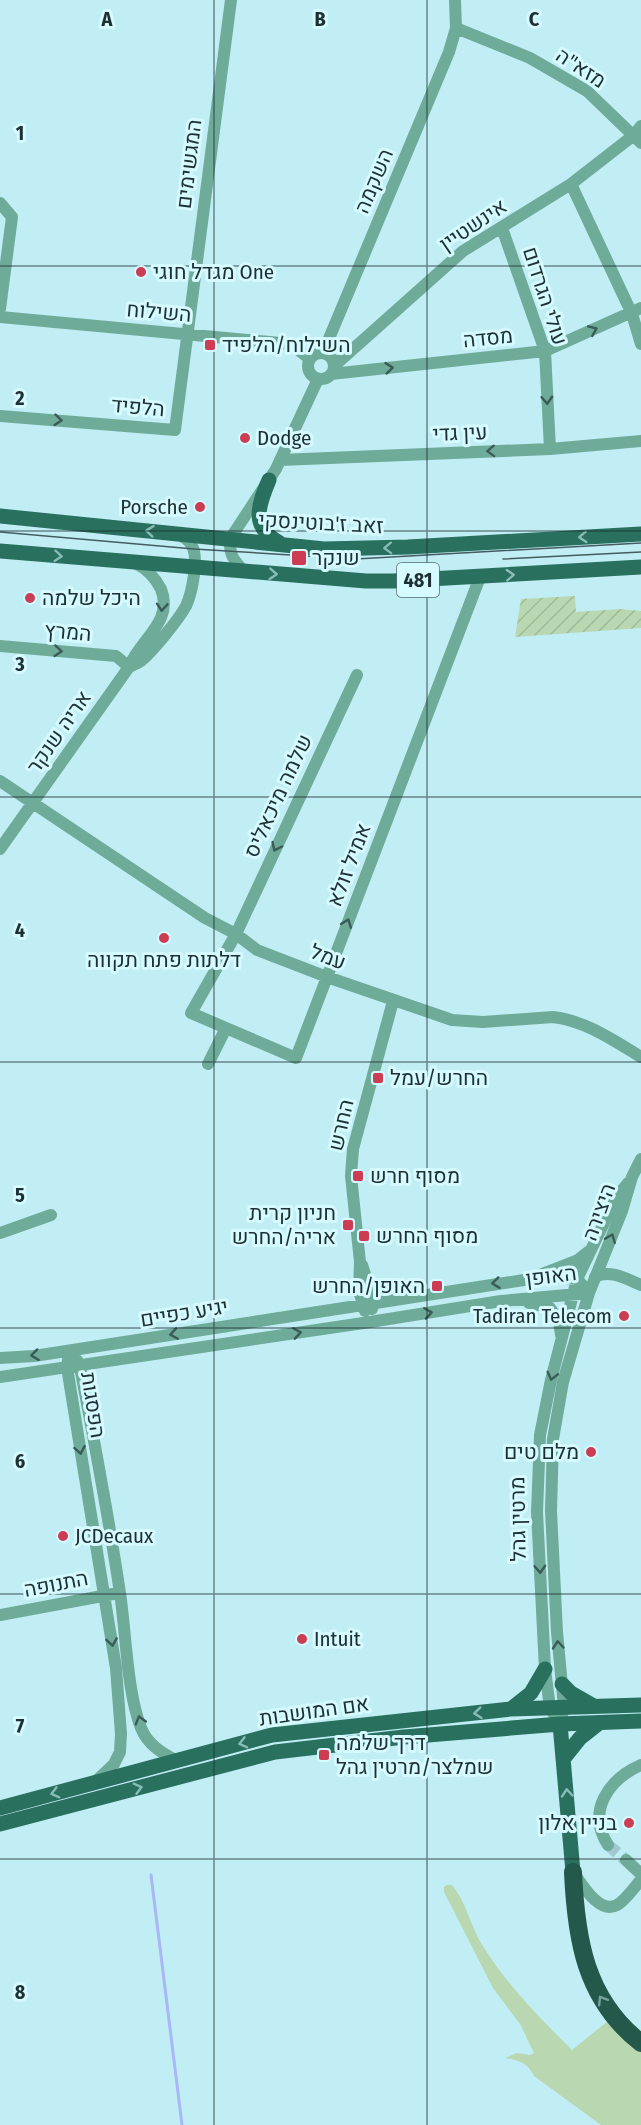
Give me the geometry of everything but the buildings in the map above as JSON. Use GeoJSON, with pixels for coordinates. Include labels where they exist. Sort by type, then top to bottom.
{"type":"FeatureCollection","features":[{"type":"Feature","properties":{"kind":"highway"},"geometry":{"type":"LineString","coordinates":[[573,1872],[578,1934],[594,1988],[606,2008],[641,2043]]}},
{"type":"Feature","properties":{"kind":"main road"},"geometry":{"type":"LineString","coordinates":[[269,480],[259,504],[258,514],[261,526],[269,537],[282,545]]}},
{"type":"Feature","properties":{"kind":"main road","name":"זאב ז'בוטינסקי"},"geometry":{"type":"LineString","coordinates":[[0,516],[324,549],[366,549],[641,534]]}},
{"type":"Feature","properties":{"kind":"main road","name":"481"},"geometry":{"type":"LineString","coordinates":[[0,551],[366,581],[480,577],[641,567]]}},
{"type":"Feature","properties":{"kind":"main road"},"geometry":{"type":"LineString","coordinates":[[511,1709],[531,1693],[545,1669]]}},
{"type":"Feature","properties":{"kind":"main road"},"geometry":{"type":"LineString","coordinates":[[562,1684],[571,1693],[595,1707]]}},
{"type":"Feature","properties":{"kind":"main road","name":"אם המושבות"},"geometry":{"type":"LineString","coordinates":[[0,1808],[272,1735],[511,1709],[641,1705]]}},
{"type":"Feature","properties":{"kind":"main road","name":"אם המושבות"},"geometry":{"type":"LineString","coordinates":[[0,1824],[275,1752],[404,1737],[560,1724],[641,1721]]}},
{"type":"Feature","properties":{"kind":"main road"},"geometry":{"type":"LineString","coordinates":[[564,1758],[580,1738],[599,1723]]}},
{"type":"Feature","properties":{"kind":"main road","name":"מרטין גהל"},"geometry":{"type":"LineString","coordinates":[[560,1724],[573,1872]]}},
{"type":"Feature","properties":{"kind":"street","name":"המגשימים"},"geometry":{"type":"LineString","coordinates":[[187,334],[231,0]]}},
{"type":"Feature","properties":{"kind":"street"},"geometry":{"type":"LineString","coordinates":[[454,0],[456,28]]}},
{"type":"Feature","properties":{"kind":"street","name":"מזא\"ה"},"geometry":{"type":"LineString","coordinates":[[456,28],[530,58],[587,91],[639,134]]}},
{"type":"Feature","properties":{"kind":"street","name":"השקמה"},"geometry":{"type":"LineString","coordinates":[[325,348],[449,52],[456,28]]}},
{"type":"Feature","properties":{"kind":"street","name":"אינשטיין"},"geometry":{"type":"LineString","coordinates":[[333,370],[464,251],[571,184],[639,134]]}},
{"type":"Feature","properties":{"kind":"street"},"geometry":{"type":"LineString","coordinates":[[571,184],[636,311],[641,344]]}},
{"type":"Feature","properties":{"kind":"street"},"geometry":{"type":"LineString","coordinates":[[0,203],[12,217],[0,309]]}},
{"type":"Feature","properties":{"kind":"street","name":"עולי הגרדום"},"geometry":{"type":"LineString","coordinates":[[502,228],[545,351],[550,449]]}},
{"type":"Feature","properties":{"kind":"street","name":"מסדה"},"geometry":{"type":"LineString","coordinates":[[333,370],[545,351],[636,311]]}},
{"type":"Feature","properties":{"kind":"street","name":"השילוח"},"geometry":{"type":"LineString","coordinates":[[0,316],[291,344],[310,359]]}},
{"type":"Feature","properties":{"kind":"street","name":"הלפיד"},"geometry":{"type":"LineString","coordinates":[[0,416],[175,430],[187,334]]}},
{"type":"Feature","properties":{"kind":"street"},"geometry":{"type":"LineString","coordinates":[[315,354],[326,354],[332,359],[333,370],[325,378],[318,379],[309,371],[310,359],[315,354]]}},
{"type":"Feature","properties":{"kind":"street"},"geometry":{"type":"LineString","coordinates":[[245,572],[232,559],[230,539],[280,460],[318,379]]}},
{"type":"Feature","properties":{"kind":"street","name":"עין גדי"},"geometry":{"type":"LineString","coordinates":[[280,460],[550,449],[641,441]]}},
{"type":"Feature","properties":{"kind":"street","name":"אריה שנקר"},"geometry":{"type":"LineString","coordinates":[[129,667],[141,662],[169,629],[186,606],[192,590],[194,549],[186,538],[178,534]]}},
{"type":"Feature","properties":{"kind":"street","name":"אריה שנקר"},"geometry":{"type":"LineString","coordinates":[[0,849],[129,667],[133,657],[165,611],[158,583],[151,573],[133,562]]}},
{"type":"Feature","properties":{"kind":"street","name":"אמיל זולא"},"geometry":{"type":"LineString","coordinates":[[226,1028],[296,1058],[480,577]]}},
{"type":"Feature","properties":{"kind":"street","name":"המרץ"},"geometry":{"type":"LineString","coordinates":[[0,646],[116,656],[129,667]]}},
{"type":"Feature","properties":{"kind":"street","name":"שלמה מיכאליס"},"geometry":{"type":"LineString","coordinates":[[226,1028],[191,1013],[236,934],[357,675]]}},
{"type":"Feature","properties":{"kind":"street","name":"עמל"},"geometry":{"type":"LineString","coordinates":[[0,781],[205,918],[236,934],[257,950],[393,1001],[452,1020],[468,1022],[553,1017],[567,1019],[602,1034],[641,1057]]}},
{"type":"Feature","properties":{"kind":"street","name":"החרש"},"geometry":{"type":"LineString","coordinates":[[370,1322],[367,1304],[359,1282],[360,1262],[351,1176],[353,1149],[393,1001]]}},
{"type":"Feature","properties":{"kind":"street"},"geometry":{"type":"LineString","coordinates":[[208,1064],[226,1028]]}},
{"type":"Feature","properties":{"kind":"street","name":"היצירה"},"geometry":{"type":"LineString","coordinates":[[589,1293],[622,1211],[632,1177],[641,1159]]}},
{"type":"Feature","properties":{"kind":"street","name":"היצירה"},"geometry":{"type":"LineString","coordinates":[[577,1279],[616,1198],[632,1177]]}},
{"type":"Feature","properties":{"kind":"street"},"geometry":{"type":"LineString","coordinates":[[0,1233],[51,1215]]}},
{"type":"Feature","properties":{"kind":"street"},"geometry":{"type":"LineString","coordinates":[[524,1280],[565,1267],[591,1249]]}},
{"type":"Feature","properties":{"kind":"street","name":"החרש"},"geometry":{"type":"LineString","coordinates":[[360,1262],[368,1281],[367,1304]]}},
{"type":"Feature","properties":{"kind":"street"},"geometry":{"type":"LineString","coordinates":[[595,1277],[604,1274],[611,1275],[641,1285]]}},
{"type":"Feature","properties":{"kind":"street","name":"האופן"},"geometry":{"type":"LineString","coordinates":[[367,1304],[524,1280],[554,1278],[577,1279],[589,1293]]}},
{"type":"Feature","properties":{"kind":"street","name":"מרטין גהל"},"geometry":{"type":"LineString","coordinates":[[560,1724],[545,1669],[537,1512],[540,1435],[577,1279]]}},
{"type":"Feature","properties":{"kind":"street"},"geometry":{"type":"LineString","coordinates":[[368,1281],[381,1294],[399,1299]]}},
{"type":"Feature","properties":{"kind":"street","name":"האופן"},"geometry":{"type":"LineString","coordinates":[[370,1322],[501,1301],[589,1293]]}},
{"type":"Feature","properties":{"kind":"street","name":"מרטין גהל"},"geometry":{"type":"LineString","coordinates":[[557,1708],[562,1684],[551,1511],[553,1438],[563,1383],[589,1293]]}},
{"type":"Feature","properties":{"kind":"street"},"geometry":{"type":"LineString","coordinates":[[501,1301],[527,1302],[550,1308],[559,1321],[562,1339]]}},
{"type":"Feature","properties":{"kind":"street","name":"יגיע כפיים"},"geometry":{"type":"LineString","coordinates":[[0,1358],[70,1350],[367,1304]]}},
{"type":"Feature","properties":{"kind":"street","name":"יגיע כפיים"},"geometry":{"type":"LineString","coordinates":[[0,1377],[370,1322]]}},
{"type":"Feature","properties":{"kind":"street","name":"הפסגות"},"geometry":{"type":"LineString","coordinates":[[70,1350],[74,1367],[85,1391],[120,1593],[133,1696],[141,1728],[159,1752],[177,1761]]}},
{"type":"Feature","properties":{"kind":"street"},"geometry":{"type":"LineString","coordinates":[[85,1391],[90,1376],[104,1362]]}},
{"type":"Feature","properties":{"kind":"street","name":"הפסגות"},"geometry":{"type":"LineString","coordinates":[[74,1367],[71,1392],[116,1668],[121,1734],[120,1752],[114,1764],[94,1783]]}},
{"type":"Feature","properties":{"kind":"street"},"geometry":{"type":"LineString","coordinates":[[41,1371],[59,1377],[71,1392]]}},
{"type":"Feature","properties":{"kind":"street","name":"התנופה"},"geometry":{"type":"LineString","coordinates":[[0,1615],[120,1593]]}},
{"type":"Feature","properties":{"kind":"street"},"geometry":{"type":"LineString","coordinates":[[608,1845],[603,1836],[600,1818],[601,1802],[608,1790],[626,1772],[641,1765]]}},
{"type":"Feature","properties":{"kind":"street"},"geometry":{"type":"LineString","coordinates":[[626,1860],[641,1874]]}},
{"type":"Feature","properties":{"kind":"street"},"geometry":{"type":"LineString","coordinates":[[573,1872],[599,1904],[607,1907],[617,1905],[641,1880]]}},
{"type":"Feature","properties":{"kind":"green space"},"geometry":{"type":"Polygon","coordinates":[[[575,596],[576,612],[621,609],[641,611],[641,628],[515,637],[521,599],[575,596]]]}},
{"type":"Feature","properties":{"kind":"green space"},"geometry":{"type":"Polygon","coordinates":[[[452,1885],[457,1892],[481,1943],[501,1972],[572,2050],[608,2021],[641,2052],[641,2125],[601,2125],[534,2076],[526,2065],[505,2058],[517,2053],[530,2055],[534,2053],[520,2024],[493,1988],[444,1892],[444,1887],[452,1885]]]}},
{"type":"Feature","properties":{"kind":"waterway"},"geometry":{"type":"LineString","coordinates":[[151,1875],[182,2125]]}},
{"type":"Feature","properties":{"kind":"tunnel"},"geometry":{"type":"LineString","coordinates":[[608,1845],[626,1860]]}},
{"type":"Feature","properties":{"kind":"tram line"},"geometry":{"type":"LineString","coordinates":[[0,532],[194,549],[356,559],[641,543]]}},
{"type":"Feature","properties":{"kind":"tram line"},"geometry":{"type":"LineString","coordinates":[[503,559],[641,552]]}},
{"type":"Feature","properties":{"kind":"place","name":"מגדל חוגי One"},"geometry":{"type":"Point","coordinates":[141,272]}},
{"type":"Feature","properties":{"kind":"place","name":"השילוח/הלפיד"},"geometry":{"type":"Point","coordinates":[210,345]}},
{"type":"Feature","properties":{"kind":"place","name":"Dodge"},"geometry":{"type":"Point","coordinates":[245,438]}},
{"type":"Feature","properties":{"kind":"place","name":"Porsche"},"geometry":{"type":"Point","coordinates":[200,507]}},
{"type":"Feature","properties":{"kind":"place","name":"שנקר"},"geometry":{"type":"Point","coordinates":[299,558]}},
{"type":"Feature","properties":{"kind":"place","name":"היכל שלמה"},"geometry":{"type":"Point","coordinates":[30,598]}},
{"type":"Feature","properties":{"kind":"place","name":"דלתות פתח תקווה"},"geometry":{"type":"Point","coordinates":[164,938]}},
{"type":"Feature","properties":{"kind":"place","name":"החרש/עמל"},"geometry":{"type":"Point","coordinates":[378,1078]}},
{"type":"Feature","properties":{"kind":"place","name":"מסוף חרש"},"geometry":{"type":"Point","coordinates":[358,1176]}},
{"type":"Feature","properties":{"kind":"place","name":"חניון קרית אריה/החרש"},"geometry":{"type":"Point","coordinates":[348,1225]}},
{"type":"Feature","properties":{"kind":"place","name":"מסוף החרש"},"geometry":{"type":"Point","coordinates":[364,1236]}},
{"type":"Feature","properties":{"kind":"place","name":"האופן/החרש"},"geometry":{"type":"Point","coordinates":[437,1286]}},
{"type":"Feature","properties":{"kind":"place","name":"Tadiran Telecom"},"geometry":{"type":"Point","coordinates":[624,1316]}},
{"type":"Feature","properties":{"kind":"place","name":"מלם טים"},"geometry":{"type":"Point","coordinates":[591,1452]}},
{"type":"Feature","properties":{"kind":"place","name":"JCDecaux"},"geometry":{"type":"Point","coordinates":[63,1536]}},
{"type":"Feature","properties":{"kind":"place","name":"Intuit"},"geometry":{"type":"Point","coordinates":[302,1639]}},
{"type":"Feature","properties":{"kind":"place","name":"דרך שלמה שמלצר/מרטין גהל"},"geometry":{"type":"Point","coordinates":[324,1755]}},
{"type":"Feature","properties":{"kind":"place","name":"בניין אלון"},"geometry":{"type":"Point","coordinates":[629,1823]}}]}
